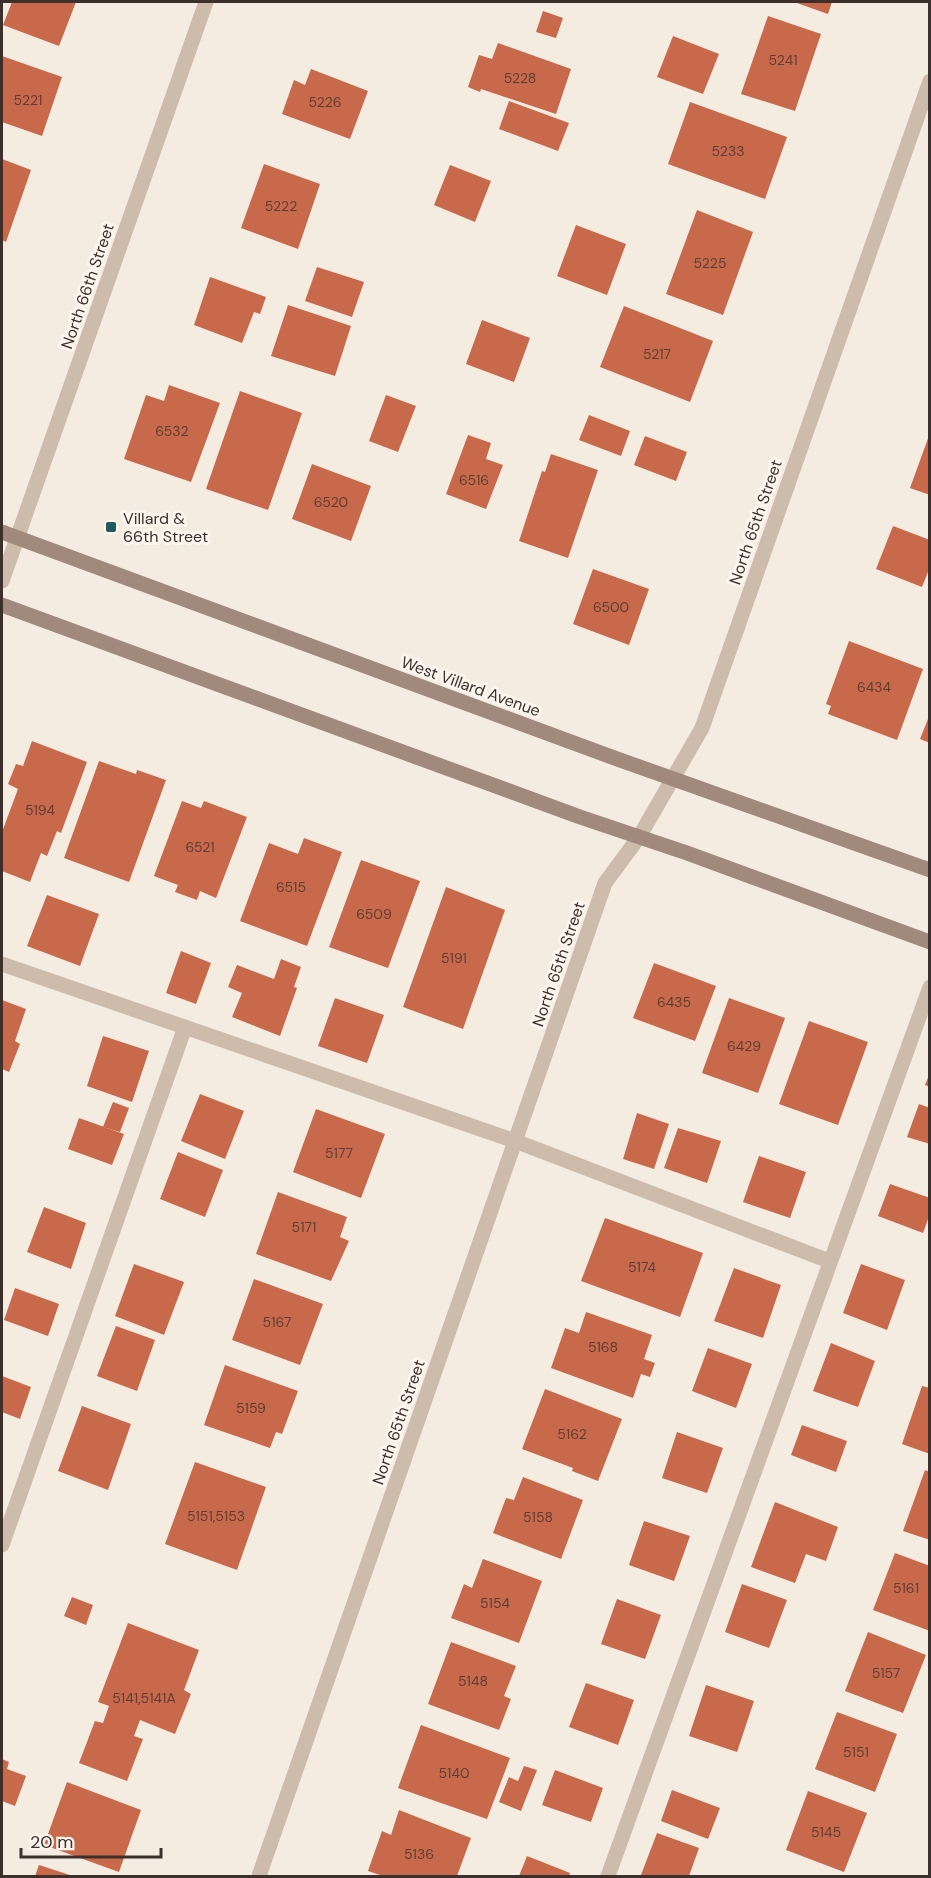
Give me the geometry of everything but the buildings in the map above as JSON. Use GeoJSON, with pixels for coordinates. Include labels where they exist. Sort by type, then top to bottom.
{"type":"FeatureCollection","features":[{"type":"Feature","properties":{"kind":"street","name":"North 66th Street"},"geometry":{"type":"LineString","coordinates":[[2,581],[206,2]]}},
{"type":"Feature","properties":{"kind":"street","name":"North 65th Street"},"geometry":{"type":"LineString","coordinates":[[259,1876],[605,883],[639,837],[702,728],[930,81]]}},
{"type":"Feature","properties":{"kind":"street","name":"West Villard Avenue"},"geometry":{"type":"LineString","coordinates":[[2,532],[673,779],[930,870]]}},
{"type":"Feature","properties":{"kind":"street"},"geometry":{"type":"LineString","coordinates":[[2,605],[930,942]]}},
{"type":"Feature","properties":{"kind":"street"},"geometry":{"type":"LineString","coordinates":[[2,964],[515,1141],[830,1261]]}},
{"type":"Feature","properties":{"kind":"street"},"geometry":{"type":"LineString","coordinates":[[608,1876],[930,987]]}},
{"type":"Feature","properties":{"kind":"street"},"geometry":{"type":"LineString","coordinates":[[2,1545],[184,1027]]}},
{"type":"Feature","properties":{"kind":"place","name":"Villard & 66th Street"},"geometry":{"type":"Point","coordinates":[111,527]}}]}
